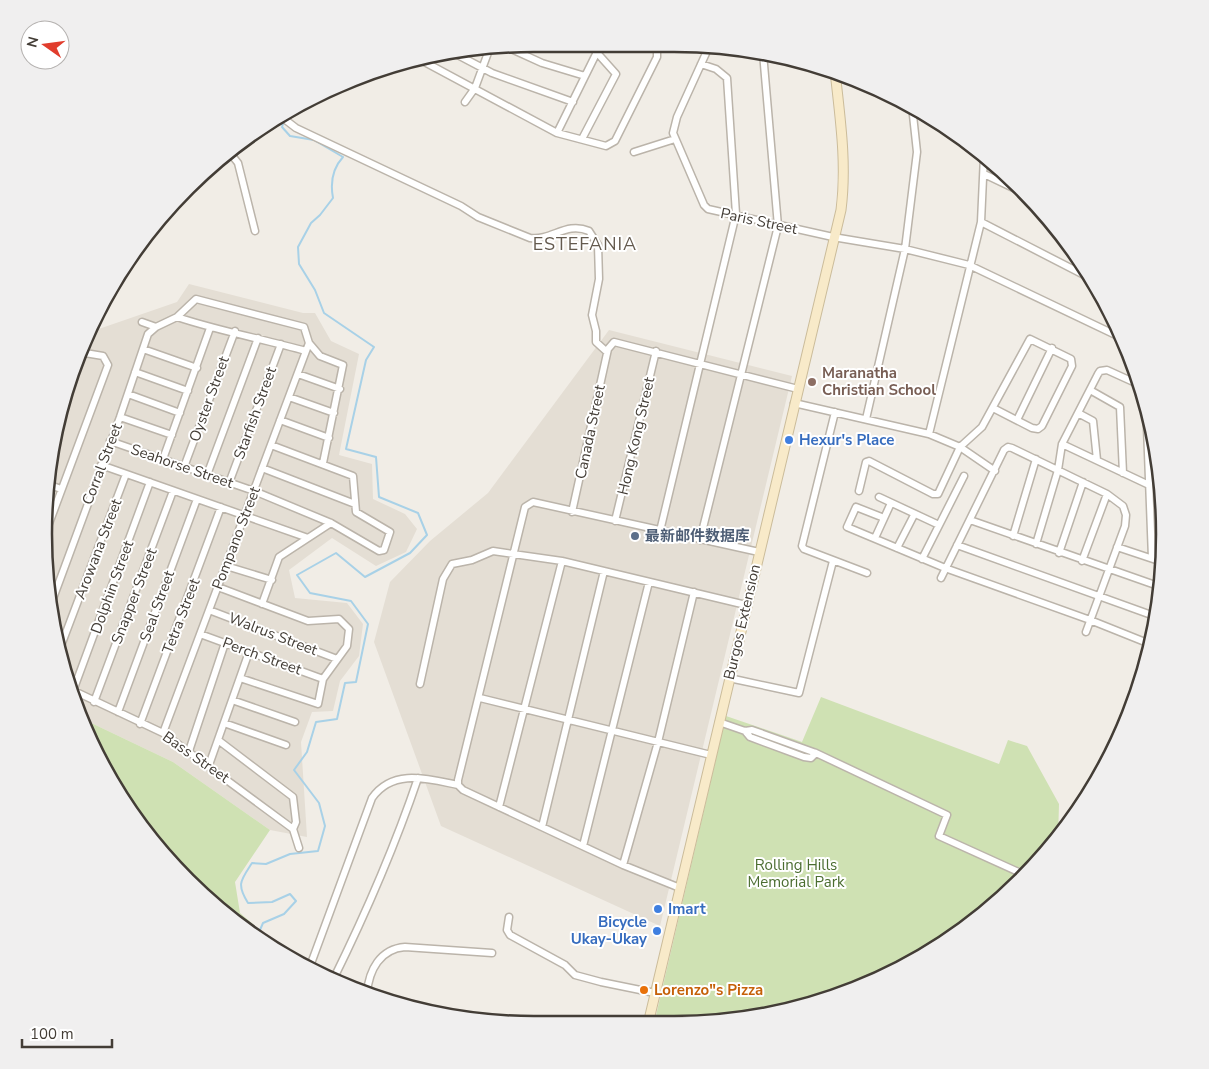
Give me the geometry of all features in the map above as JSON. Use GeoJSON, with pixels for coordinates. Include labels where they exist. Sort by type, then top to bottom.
{"type":"FeatureCollection","features":[{"type":"Feature","properties":{"kind":"main road","name":"Burgos Extension"},"geometry":{"type":"LineString","coordinates":[[650,1016],[833,237],[841,210],[844,183],[836,80]]}},
{"type":"Feature","properties":{"kind":"street"},"geometry":{"type":"LineString","coordinates":[[430,64],[557,133],[606,146],[615,141],[657,57],[657,52]]}},
{"type":"Feature","properties":{"kind":"street"},"geometry":{"type":"LineString","coordinates":[[520,53],[542,63],[585,76]]}},
{"type":"Feature","properties":{"kind":"street"},"geometry":{"type":"LineString","coordinates":[[557,133],[596,54],[616,74],[582,139]]}},
{"type":"Feature","properties":{"kind":"street","name":"Paris Street"},"geometry":{"type":"LineString","coordinates":[[706,54],[676,117],[673,133],[704,205],[714,212],[736,214],[778,226],[906,249],[969,265],[1113,334]]}},
{"type":"Feature","properties":{"kind":"street"},"geometry":{"type":"LineString","coordinates":[[465,102],[475,88],[487,56]]}},
{"type":"Feature","properties":{"kind":"street"},"geometry":{"type":"LineString","coordinates":[[464,58],[481,68],[573,102]]}},
{"type":"Feature","properties":{"kind":"street"},"geometry":{"type":"LineString","coordinates":[[700,540],[778,226],[764,61]]}},
{"type":"Feature","properties":{"kind":"street"},"geometry":{"type":"LineString","coordinates":[[660,531],[736,214],[727,78],[716,69],[701,64]]}},
{"type":"Feature","properties":{"kind":"street"},"geometry":{"type":"LineString","coordinates":[[866,419],[906,249],[917,152],[913,115]]}},
{"type":"Feature","properties":{"kind":"street"},"geometry":{"type":"LineString","coordinates":[[287,121],[296,128],[454,203],[478,217],[530,238],[538,239],[572,227],[589,231],[598,245],[600,279],[592,315],[596,331],[596,342],[607,352],[610,345],[614,342],[656,351],[699,365],[798,389]]}},
{"type":"Feature","properties":{"kind":"street"},"geometry":{"type":"LineString","coordinates":[[634,152],[675,140]]}},
{"type":"Feature","properties":{"kind":"street"},"geometry":{"type":"LineString","coordinates":[[234,158],[238,163],[255,231]]}},
{"type":"Feature","properties":{"kind":"street"},"geometry":{"type":"LineString","coordinates":[[929,434],[981,222],[984,165]]}},
{"type":"Feature","properties":{"kind":"street"},"geometry":{"type":"LineString","coordinates":[[984,174],[1004,184]]}},
{"type":"Feature","properties":{"kind":"street"},"geometry":{"type":"LineString","coordinates":[[981,222],[1078,272]]}},
{"type":"Feature","properties":{"kind":"street"},"geometry":{"type":"LineString","coordinates":[[142,322],[156,327],[177,317],[196,299],[304,327],[309,343],[320,356],[343,365],[340,388],[323,463]]}},
{"type":"Feature","properties":{"kind":"street"},"geometry":{"type":"LineString","coordinates":[[177,317],[210,328],[235,331],[306,350]]}},
{"type":"Feature","properties":{"kind":"street","name":"Corral Street"},"geometry":{"type":"LineString","coordinates":[[56,589],[120,417],[148,334],[156,327]]}},
{"type":"Feature","properties":{"kind":"street"},"geometry":{"type":"LineString","coordinates":[[163,459],[210,328]]}},
{"type":"Feature","properties":{"kind":"street","name":"Oyster Street"},"geometry":{"type":"LineString","coordinates":[[184,467],[235,331]]}},
{"type":"Feature","properties":{"kind":"street"},"geometry":{"type":"LineString","coordinates":[[207,475],[258,338]]}},
{"type":"Feature","properties":{"kind":"street"},"geometry":{"type":"LineString","coordinates":[[859,492],[866,462],[869,461],[933,494],[938,494],[960,447],[982,426],[1030,339],[1072,359],[1072,366],[1042,426],[1038,429],[1032,428],[993,408]]}},
{"type":"Feature","properties":{"kind":"street","name":"Pompano Street"},"geometry":{"type":"LineString","coordinates":[[163,733],[309,343]]}},
{"type":"Feature","properties":{"kind":"street","name":"Starfish Street"},"geometry":{"type":"LineString","coordinates":[[229,483],[281,344]]}},
{"type":"Feature","properties":{"kind":"street"},"geometry":{"type":"LineString","coordinates":[[1017,420],[1052,348]]}},
{"type":"Feature","properties":{"kind":"street"},"geometry":{"type":"LineString","coordinates":[[143,349],[197,368]]}},
{"type":"Feature","properties":{"kind":"street","name":"Hong Kong Street"},"geometry":{"type":"LineString","coordinates":[[615,521],[656,351]]}},
{"type":"Feature","properties":{"kind":"street","name":"Canada Street"},"geometry":{"type":"LineString","coordinates":[[572,512],[607,352]]}},
{"type":"Feature","properties":{"kind":"street"},"geometry":{"type":"LineString","coordinates":[[54,510],[108,365],[103,356],[88,353]]}},
{"type":"Feature","properties":{"kind":"street"},"geometry":{"type":"LineString","coordinates":[[1036,544],[1058,470],[1062,444],[1098,374],[1104,369],[1131,381]]}},
{"type":"Feature","properties":{"kind":"street"},"geometry":{"type":"LineString","coordinates":[[135,372],[188,391]]}},
{"type":"Feature","properties":{"kind":"street"},"geometry":{"type":"LineString","coordinates":[[298,374],[340,388]]}},
{"type":"Feature","properties":{"kind":"street"},"geometry":{"type":"LineString","coordinates":[[1090,390],[1120,407],[1123,473]]}},
{"type":"Feature","properties":{"kind":"street"},"geometry":{"type":"LineString","coordinates":[[128,394],[180,413]]}},
{"type":"Feature","properties":{"kind":"street"},"geometry":{"type":"LineString","coordinates":[[289,397],[334,413]]}},
{"type":"Feature","properties":{"kind":"street"},"geometry":{"type":"LineString","coordinates":[[794,403],[929,434],[960,447],[995,471]]}},
{"type":"Feature","properties":{"kind":"street"},"geometry":{"type":"LineString","coordinates":[[835,412],[802,546],[804,549],[867,573]]}},
{"type":"Feature","properties":{"kind":"street"},"geometry":{"type":"LineString","coordinates":[[1078,413],[1094,421],[1098,460]]}},
{"type":"Feature","properties":{"kind":"street"},"geometry":{"type":"LineString","coordinates":[[120,417],[172,436]]}},
{"type":"Feature","properties":{"kind":"street"},"geometry":{"type":"LineString","coordinates":[[280,420],[329,438]]}},
{"type":"Feature","properties":{"kind":"street","name":"Seahorse Street"},"geometry":{"type":"LineString","coordinates":[[110,441],[254,492],[331,523],[378,551],[384,550],[391,534],[389,530],[357,514],[355,504]]}},
{"type":"Feature","properties":{"kind":"street"},"geometry":{"type":"LineString","coordinates":[[1148,443],[1152,558]]}},
{"type":"Feature","properties":{"kind":"street"},"geometry":{"type":"LineString","coordinates":[[1062,444],[1149,485]]}},
{"type":"Feature","properties":{"kind":"street"},"geometry":{"type":"LineString","coordinates":[[262,468],[355,504],[352,476],[323,463],[271,445]]}},
{"type":"Feature","properties":{"kind":"street"},"geometry":{"type":"LineString","coordinates":[[940,578],[1008,447],[1107,494],[1123,506],[1126,515],[1125,526],[1086,632]]}},
{"type":"Feature","properties":{"kind":"street"},"geometry":{"type":"LineString","coordinates":[[1013,536],[1036,459]]}},
{"type":"Feature","properties":{"kind":"street"},"geometry":{"type":"LineString","coordinates":[[101,465],[308,538]]}},
{"type":"Feature","properties":{"kind":"street","name":"Arowana Street"},"geometry":{"type":"LineString","coordinates":[[64,638],[126,474]]}},
{"type":"Feature","properties":{"kind":"street"},"geometry":{"type":"LineString","coordinates":[[922,558],[964,476]]}},
{"type":"Feature","properties":{"kind":"street","name":"Dolphin Street"},"geometry":{"type":"LineString","coordinates":[[76,683],[150,482]]}},
{"type":"Feature","properties":{"kind":"street"},"geometry":{"type":"LineString","coordinates":[[1059,553],[1083,482]]}},
{"type":"Feature","properties":{"kind":"street"},"geometry":{"type":"LineString","coordinates":[[56,487],[61,489]]}},
{"type":"Feature","properties":{"kind":"street","name":"Snapper Street"},"geometry":{"type":"LineString","coordinates":[[94,702],[173,490]]}},
{"type":"Feature","properties":{"kind":"street"},"geometry":{"type":"LineString","coordinates":[[1082,561],[1107,494]]}},
{"type":"Feature","properties":{"kind":"street"},"geometry":{"type":"LineString","coordinates":[[879,497],[939,525]]}},
{"type":"Feature","properties":{"kind":"street","name":"Seal Street"},"geometry":{"type":"LineString","coordinates":[[118,712],[197,499]]}},
{"type":"Feature","properties":{"kind":"street"},"geometry":{"type":"LineString","coordinates":[[458,786],[524,508],[528,504],[533,502],[759,552]]}},
{"type":"Feature","properties":{"kind":"street"},"geometry":{"type":"LineString","coordinates":[[875,538],[891,503]]}},
{"type":"Feature","properties":{"kind":"street","name":"Tetra Street"},"geometry":{"type":"LineString","coordinates":[[140,724],[221,507]]}},
{"type":"Feature","properties":{"kind":"street"},"geometry":{"type":"LineString","coordinates":[[884,518],[858,507],[853,508],[846,527],[945,568],[1090,620],[1144,642]]}},
{"type":"Feature","properties":{"kind":"street"},"geometry":{"type":"LineString","coordinates":[[898,548],[914,514]]}},
{"type":"Feature","properties":{"kind":"street"},"geometry":{"type":"LineString","coordinates":[[970,520],[1059,553],[1153,584]]}},
{"type":"Feature","properties":{"kind":"street"},"geometry":{"type":"LineString","coordinates":[[262,604],[279,557],[331,523]]}},
{"type":"Feature","properties":{"kind":"street"},"geometry":{"type":"LineString","coordinates":[[957,545],[1149,613]]}},
{"type":"Feature","properties":{"kind":"street"},"geometry":{"type":"LineString","coordinates":[[1117,547],[1155,559]]}},
{"type":"Feature","properties":{"kind":"street"},"geometry":{"type":"LineString","coordinates":[[420,684],[442,579],[452,564],[472,560],[493,551],[562,560],[746,605]]}},
{"type":"Feature","properties":{"kind":"street"},"geometry":{"type":"LineString","coordinates":[[499,806],[562,560]]}},
{"type":"Feature","properties":{"kind":"street"},"geometry":{"type":"LineString","coordinates":[[730,678],[800,693],[833,561]]}},
{"type":"Feature","properties":{"kind":"street"},"geometry":{"type":"LineString","coordinates":[[226,566],[272,580]]}},
{"type":"Feature","properties":{"kind":"street"},"geometry":{"type":"LineString","coordinates":[[542,827],[604,571]]}},
{"type":"Feature","properties":{"kind":"street"},"geometry":{"type":"LineString","coordinates":[[583,846],[649,582]]}},
{"type":"Feature","properties":{"kind":"street"},"geometry":{"type":"LineString","coordinates":[[218,587],[308,621],[339,619],[349,629],[347,646],[323,678],[320,702],[315,704],[240,678]]}},
{"type":"Feature","properties":{"kind":"street"},"geometry":{"type":"LineString","coordinates":[[622,865],[658,742],[694,592]]}},
{"type":"Feature","properties":{"kind":"street","name":"Walrus Street"},"geometry":{"type":"LineString","coordinates":[[209,610],[337,659]]}},
{"type":"Feature","properties":{"kind":"street","name":"Perch Street"},"geometry":{"type":"LineString","coordinates":[[200,634],[323,678]]}},
{"type":"Feature","properties":{"kind":"street"},"geometry":{"type":"LineString","coordinates":[[188,751],[225,643]]}},
{"type":"Feature","properties":{"kind":"street"},"geometry":{"type":"LineString","coordinates":[[209,765],[249,652]]}},
{"type":"Feature","properties":{"kind":"street","name":"Bass Street"},"geometry":{"type":"LineString","coordinates":[[80,695],[163,733],[209,765],[293,829]]}},
{"type":"Feature","properties":{"kind":"street"},"geometry":{"type":"LineString","coordinates":[[480,698],[711,755]]}},
{"type":"Feature","properties":{"kind":"street"},"geometry":{"type":"LineString","coordinates":[[232,700],[295,722]]}},
{"type":"Feature","properties":{"kind":"street"},"geometry":{"type":"LineString","coordinates":[[719,722],[745,731],[752,730],[816,753],[947,815],[939,836],[1018,872]]}},
{"type":"Feature","properties":{"kind":"street"},"geometry":{"type":"LineString","coordinates":[[224,724],[286,745]]}},
{"type":"Feature","properties":{"kind":"street"},"geometry":{"type":"LineString","coordinates":[[218,740],[294,797],[296,822],[293,829],[299,848]]}},
{"type":"Feature","properties":{"kind":"street"},"geometry":{"type":"LineString","coordinates":[[312,962],[372,798],[378,789],[405,777],[458,786],[622,865],[680,888]]}},
{"type":"Feature","properties":{"kind":"street"},"geometry":{"type":"LineString","coordinates":[[336,974],[368,908],[395,845],[418,778]]}},
{"type":"Feature","properties":{"kind":"street"},"geometry":{"type":"LineString","coordinates":[[509,918],[507,930],[510,935],[565,964],[575,975],[655,993]]}},
{"type":"Feature","properties":{"kind":"street"},"geometry":{"type":"LineString","coordinates":[[369,987],[378,961],[392,949],[405,947],[492,953]]}},
{"type":"Feature","properties":{"kind":"shaded area"},"geometry":{"type":"Polygon","coordinates":[[[189,284],[303,313],[315,313],[331,341],[359,354],[339,455],[372,464],[373,499],[405,514],[417,529],[406,552],[376,566],[332,538],[289,570],[295,598],[347,603],[363,624],[359,656],[340,681],[333,711],[312,712],[301,742],[307,837],[270,830],[173,762],[91,723],[69,659],[57,597],[52,534],[57,472],[62,440],[78,380],[98,329],[177,302],[189,284]]]}},
{"type":"Feature","properties":{"kind":"shaded area"},"geometry":{"type":"Polygon","coordinates":[[[609,330],[792,376],[660,926],[441,826],[374,642],[390,582],[430,541],[488,493],[609,330]]]}},
{"type":"Feature","properties":{"kind":"green space","name":"Rolling Hills Memorial Park"},"geometry":{"type":"Polygon","coordinates":[[[821,697],[999,764],[1008,740],[1027,746],[1059,804],[1058,826],[1015,875],[968,917],[916,952],[888,967],[829,991],[769,1007],[706,1015],[656,1016],[726,716],[802,742],[821,697]]]}},
{"type":"Feature","properties":{"kind":"green space"},"geometry":{"type":"Polygon","coordinates":[[[91,723],[173,762],[270,830],[235,882],[240,913],[254,925],[217,897],[172,852],[152,828],[117,776],[91,723]]]}},
{"type":"Feature","properties":{"kind":"waterway"},"geometry":{"type":"LineString","coordinates":[[260,930],[263,923],[284,914],[296,901],[290,894],[272,902],[248,903],[244,897],[241,882],[252,863],[266,864],[290,854],[318,851],[325,826],[319,803],[294,770],[307,752],[316,722],[337,719],[345,683],[356,682],[368,624],[351,601],[310,593],[297,575],[336,553],[365,577],[410,553],[427,535],[418,513],[379,497],[376,457],[346,449],[366,360],[374,347],[324,313],[315,290],[299,264],[298,247],[311,223],[333,198],[333,176],[336,166],[343,157],[314,140],[290,136],[282,127],[283,124]]}},
{"type":"Feature","properties":{"kind":"place","name":"Maranatha Christian School"},"geometry":{"type":"Point","coordinates":[812,382]}},
{"type":"Feature","properties":{"kind":"place","name":"Hexur's Place"},"geometry":{"type":"Point","coordinates":[789,440]}},
{"type":"Feature","properties":{"kind":"place","name":"最新邮件数据库"},"geometry":{"type":"Point","coordinates":[635,536]}},
{"type":"Feature","properties":{"kind":"place","name":"Imart"},"geometry":{"type":"Point","coordinates":[658,909]}},
{"type":"Feature","properties":{"kind":"place","name":"Bicycle Ukay-Ukay"},"geometry":{"type":"Point","coordinates":[657,931]}},
{"type":"Feature","properties":{"kind":"place","name":"Lorenzo\"s Pizza"},"geometry":{"type":"Point","coordinates":[644,990]}},
{"type":"Feature","properties":{"kind":"district","name":"ESTEFANIA"},"geometry":{"type":"Point","coordinates":[585,244]}}]}
